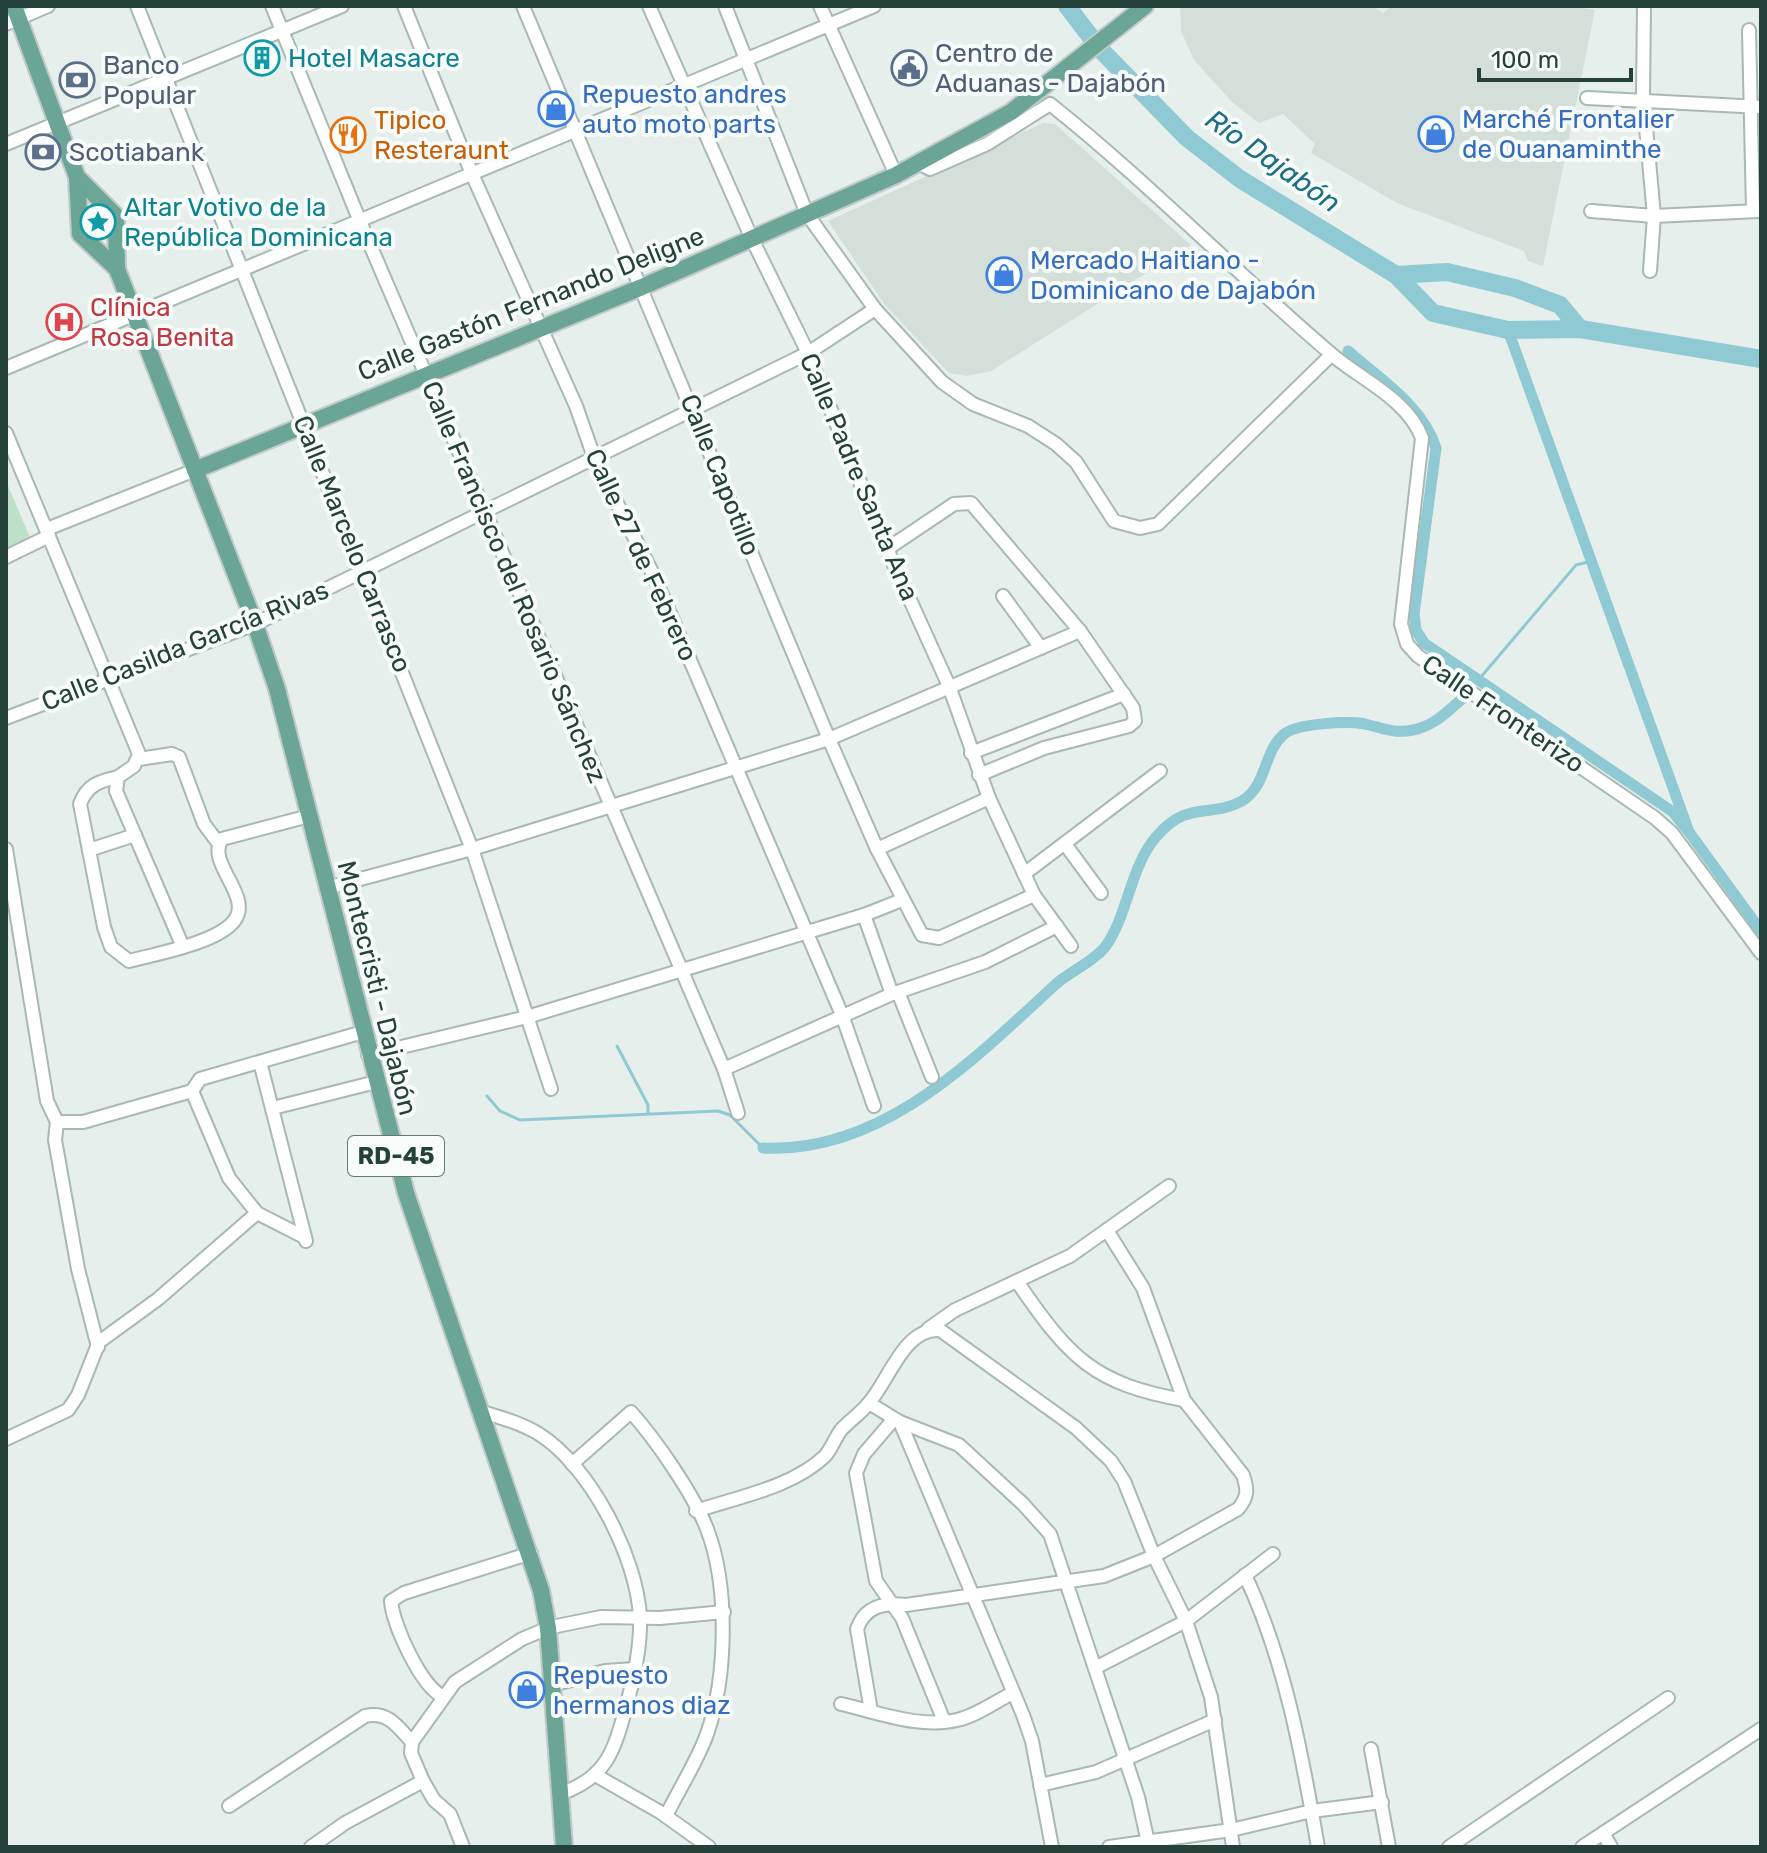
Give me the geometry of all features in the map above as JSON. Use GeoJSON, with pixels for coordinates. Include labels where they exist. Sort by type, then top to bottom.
{"type":"FeatureCollection","features":[{"type":"Feature","properties":{"kind":"main road","name":"Calle Gastón Fernando Deligne"},"geometry":{"type":"LineString","coordinates":[[195,470],[642,287],[896,175],[1023,103],[1145,6]]}},
{"type":"Feature","properties":{"kind":"main road","name":"RD-45"},"geometry":{"type":"LineString","coordinates":[[13,16],[77,177],[80,234],[117,269]]}},
{"type":"Feature","properties":{"kind":"main road","name":"RD-45"},"geometry":{"type":"LineString","coordinates":[[77,177],[116,216],[117,269],[195,470]]}},
{"type":"Feature","properties":{"kind":"main road","name":"Montecristi - Dajabón"},"geometry":{"type":"LineString","coordinates":[[195,470],[277,689],[368,1055],[426,1257],[531,1553],[547,1628],[560,1794],[559,1845]]}},
{"type":"Feature","properties":{"kind":"street"},"geometry":{"type":"LineString","coordinates":[[13,16],[48,6]]}},
{"type":"Feature","properties":{"kind":"street","name":"Calle Marcelo Carrasco"},"geometry":{"type":"LineString","coordinates":[[137,6],[365,572],[472,849],[551,1089]]}},
{"type":"Feature","properties":{"kind":"street","name":"Calle Francisco del Rosario Sánchez"},"geometry":{"type":"LineString","coordinates":[[272,6],[484,513],[538,629],[610,808],[724,1069],[738,1113]]}},
{"type":"Feature","properties":{"kind":"street"},"geometry":{"type":"LineString","coordinates":[[6,144],[165,76],[342,6]]}},
{"type":"Feature","properties":{"kind":"street","name":"Calle 27 de Febrero"},"geometry":{"type":"LineString","coordinates":[[404,6],[472,174],[542,326],[595,460],[654,576],[842,1015],[874,1106]]}},
{"type":"Feature","properties":{"kind":"street","name":"Calle Capotillo"},"geometry":{"type":"LineString","coordinates":[[523,6],[829,739],[877,849],[922,935],[939,938],[1034,895]]}},
{"type":"Feature","properties":{"kind":"street","name":"Calle Padre Santa Ana"},"geometry":{"type":"LineString","coordinates":[[649,6],[752,239],[808,353],[887,549],[949,686],[989,798],[1034,895],[1071,946]]}},
{"type":"Feature","properties":{"kind":"street"},"geometry":{"type":"LineString","coordinates":[[725,6],[807,214],[875,309],[942,382],[973,404],[1028,426],[1056,444],[1076,462],[1114,521],[1140,528],[1158,524],[1331,355]]}},
{"type":"Feature","properties":{"kind":"street"},"geometry":{"type":"LineString","coordinates":[[820,6],[896,175]]}},
{"type":"Feature","properties":{"kind":"street"},"geometry":{"type":"LineString","coordinates":[[6,368],[874,6]]}},
{"type":"Feature","properties":{"kind":"street"},"geometry":{"type":"LineString","coordinates":[[1644,6],[1644,102],[1654,216],[1650,271]]}},
{"type":"Feature","properties":{"kind":"street"},"geometry":{"type":"LineString","coordinates":[[1591,211],[1654,216],[1757,211],[1755,107],[1749,30]]}},
{"type":"Feature","properties":{"kind":"street"},"geometry":{"type":"LineString","coordinates":[[1587,98],[1755,107]]}},
{"type":"Feature","properties":{"kind":"street","name":"Calle Fronterizo"},"geometry":{"type":"LineString","coordinates":[[918,163],[930,169],[959,157],[987,144],[1050,104],[1095,140],[1331,355],[1399,404],[1417,425],[1422,438],[1410,565],[1402,601],[1401,624],[1407,644],[1418,656],[1655,818],[1672,833],[1761,953]]}},
{"type":"Feature","properties":{"kind":"street","name":"Calle Casilda García Rivas"},"geometry":{"type":"LineString","coordinates":[[7,715],[255,624],[808,353],[875,309]]}},
{"type":"Feature","properties":{"kind":"street"},"geometry":{"type":"LineString","coordinates":[[6,433],[139,759]]}},
{"type":"Feature","properties":{"kind":"street","name":"Calle Gastón Fernando Deligne"},"geometry":{"type":"LineString","coordinates":[[6,557],[48,532],[195,470]]}},
{"type":"Feature","properties":{"kind":"street"},"geometry":{"type":"LineString","coordinates":[[887,549],[954,504],[971,503],[1080,631],[1136,715],[1129,726],[1044,748],[979,775]]}},
{"type":"Feature","properties":{"kind":"street"},"geometry":{"type":"LineString","coordinates":[[1003,596],[1041,648]]}},
{"type":"Feature","properties":{"kind":"street"},"geometry":{"type":"LineString","coordinates":[[327,888],[472,849],[737,770],[829,739],[1080,631]]}},
{"type":"Feature","properties":{"kind":"street"},"geometry":{"type":"LineString","coordinates":[[971,753],[1124,694]]}},
{"type":"Feature","properties":{"kind":"street"},"geometry":{"type":"LineString","coordinates":[[172,754],[179,757],[204,824],[219,844],[238,901],[238,913],[233,923],[183,947],[129,961],[120,958],[111,947],[104,927],[80,804],[85,792],[101,780],[118,777],[139,759],[172,754]]}},
{"type":"Feature","properties":{"kind":"street"},"geometry":{"type":"LineString","coordinates":[[1024,874],[1160,771]]}},
{"type":"Feature","properties":{"kind":"street"},"geometry":{"type":"LineString","coordinates":[[118,777],[116,791],[183,947]]}},
{"type":"Feature","properties":{"kind":"street"},"geometry":{"type":"LineString","coordinates":[[877,849],[989,798]]}},
{"type":"Feature","properties":{"kind":"street"},"geometry":{"type":"LineString","coordinates":[[219,844],[227,837],[309,816]]}},
{"type":"Feature","properties":{"kind":"street"},"geometry":{"type":"LineString","coordinates":[[89,850],[135,835]]}},
{"type":"Feature","properties":{"kind":"street"},"geometry":{"type":"LineString","coordinates":[[1065,844],[1101,893]]}},
{"type":"Feature","properties":{"kind":"street"},"geometry":{"type":"LineString","coordinates":[[6,849],[11,909],[47,1101],[57,1122],[55,1140],[78,1269],[98,1347]]}},
{"type":"Feature","properties":{"kind":"street"},"geometry":{"type":"LineString","coordinates":[[368,1055],[527,1017],[864,915],[902,900]]}},
{"type":"Feature","properties":{"kind":"street"},"geometry":{"type":"LineString","coordinates":[[864,915],[932,1077]]}},
{"type":"Feature","properties":{"kind":"street"},"geometry":{"type":"LineString","coordinates":[[724,1069],[895,993],[985,962],[1057,926]]}},
{"type":"Feature","properties":{"kind":"street"},"geometry":{"type":"LineString","coordinates":[[57,1122],[83,1122],[192,1091],[200,1079],[363,1032]]}},
{"type":"Feature","properties":{"kind":"street"},"geometry":{"type":"LineString","coordinates":[[192,1091],[229,1178],[257,1213],[306,1241],[260,1062]]}},
{"type":"Feature","properties":{"kind":"street"},"geometry":{"type":"LineString","coordinates":[[273,1108],[376,1082]]}},
{"type":"Feature","properties":{"kind":"street"},"geometry":{"type":"LineString","coordinates":[[696,1511],[809,1468],[827,1454],[840,1432],[869,1403],[915,1336],[955,1310],[1018,1283],[1108,1232],[1169,1186]]}},
{"type":"Feature","properties":{"kind":"street"},"geometry":{"type":"LineString","coordinates":[[6,1439],[68,1410],[78,1395],[99,1342],[167,1292],[257,1213]]}},
{"type":"Feature","properties":{"kind":"street"},"geometry":{"type":"LineString","coordinates":[[871,1711],[857,1629],[868,1611],[887,1602],[906,1605],[1104,1576],[1154,1556],[1238,1509],[1246,1499],[1248,1488],[1243,1475],[1184,1400],[1143,1288],[1108,1232]]}},
{"type":"Feature","properties":{"kind":"street"},"geometry":{"type":"LineString","coordinates":[[1018,1283],[1052,1333],[1095,1370],[1120,1386],[1184,1400]]}},
{"type":"Feature","properties":{"kind":"street"},"geometry":{"type":"LineString","coordinates":[[928,1329],[940,1330],[1076,1428],[1111,1461],[1124,1481],[1154,1556],[1186,1621],[1215,1720],[1233,1847]]}},
{"type":"Feature","properties":{"kind":"street"},"geometry":{"type":"LineString","coordinates":[[869,1403],[897,1421],[959,1445],[1023,1504],[1050,1534],[1125,1759],[1148,1844]]}},
{"type":"Feature","properties":{"kind":"street"},"geometry":{"type":"LineString","coordinates":[[482,1412],[519,1423],[542,1436],[572,1464],[611,1520],[627,1557],[640,1616],[635,1669],[621,1725],[597,1776],[586,1785],[560,1794]]}},
{"type":"Feature","properties":{"kind":"street"},"geometry":{"type":"LineString","coordinates":[[572,1464],[631,1412],[655,1439],[707,1529],[724,1612],[719,1684],[707,1735],[666,1816]]}},
{"type":"Feature","properties":{"kind":"street"},"geometry":{"type":"LineString","coordinates":[[897,1421],[1032,1741],[1052,1847]]}},
{"type":"Feature","properties":{"kind":"street"},"geometry":{"type":"LineString","coordinates":[[897,1421],[864,1454],[856,1473],[876,1581],[887,1602],[902,1618],[944,1721]]}},
{"type":"Feature","properties":{"kind":"street"},"geometry":{"type":"LineString","coordinates":[[442,1696],[433,1692],[416,1666],[392,1613],[391,1601],[404,1593],[531,1553]]}},
{"type":"Feature","properties":{"kind":"street"},"geometry":{"type":"LineString","coordinates":[[1095,1668],[1186,1621],[1273,1554]]}},
{"type":"Feature","properties":{"kind":"street"},"geometry":{"type":"LineString","coordinates":[[1245,1575],[1267,1622],[1278,1659],[1318,1847]]}},
{"type":"Feature","properties":{"kind":"street"},"geometry":{"type":"LineString","coordinates":[[463,1847],[450,1814],[434,1800],[411,1753],[412,1742],[442,1696],[455,1682],[547,1628],[601,1617],[660,1618],[724,1612]]}},
{"type":"Feature","properties":{"kind":"street"},"geometry":{"type":"LineString","coordinates":[[552,1685],[605,1671],[635,1669]]}},
{"type":"Feature","properties":{"kind":"street"},"geometry":{"type":"LineString","coordinates":[[841,1704],[913,1721],[960,1720],[1013,1693]]}},
{"type":"Feature","properties":{"kind":"street"},"geometry":{"type":"LineString","coordinates":[[1449,1847],[1668,1698]]}},
{"type":"Feature","properties":{"kind":"street"},"geometry":{"type":"LineString","coordinates":[[229,1806],[365,1716],[378,1713],[389,1717],[412,1742]]}},
{"type":"Feature","properties":{"kind":"street"},"geometry":{"type":"LineString","coordinates":[[1040,1785],[1096,1772],[1215,1720]]}},
{"type":"Feature","properties":{"kind":"street"},"geometry":{"type":"LineString","coordinates":[[1582,1847],[1761,1729]]}},
{"type":"Feature","properties":{"kind":"street"},"geometry":{"type":"LineString","coordinates":[[1371,1749],[1389,1847]]}},
{"type":"Feature","properties":{"kind":"street"},"geometry":{"type":"LineString","coordinates":[[597,1776],[666,1816],[709,1847]]}},
{"type":"Feature","properties":{"kind":"street"},"geometry":{"type":"LineString","coordinates":[[311,1847],[345,1823],[423,1781]]}},
{"type":"Feature","properties":{"kind":"street"},"geometry":{"type":"LineString","coordinates":[[1109,1847],[1148,1844],[1231,1830],[1312,1811],[1382,1802]]}},
{"type":"Feature","properties":{"kind":"street"},"geometry":{"type":"LineString","coordinates":[[1603,1833],[1611,1847]]}},
{"type":"Feature","properties":{"kind":"shaded area","name":"Marché Frontalier de Ouanaminthe"},"geometry":{"type":"Polygon","coordinates":[[[1180,6],[1372,6],[1383,13],[1392,6],[1572,6],[1595,10],[1543,266],[1528,261],[1524,251],[1397,203],[1311,153],[1315,144],[1283,114],[1259,123],[1232,102],[1194,60],[1181,31],[1180,6]]]}},
{"type":"Feature","properties":{"kind":"shaded area","name":"Mercado Haitiano - Dominicano de Dajabón"},"geometry":{"type":"Polygon","coordinates":[[[1043,123],[1055,124],[1191,245],[991,371],[967,376],[949,373],[885,305],[828,221],[1043,123]]]}},
{"type":"Feature","properties":{"kind":"green space"},"geometry":{"type":"Polygon","coordinates":[[[6,481],[31,540],[6,552],[6,481]]]}},
{"type":"Feature","properties":{"kind":"waterway","name":"Río Dajabón"},"geometry":{"type":"LineString","coordinates":[[1067,6],[1100,49],[1187,138],[1240,179],[1396,275],[1433,313],[1508,330],[1580,329],[1761,359]]}},
{"type":"Feature","properties":{"kind":"waterway","name":"Río Dajabón"},"geometry":{"type":"LineString","coordinates":[[1396,275],[1447,272],[1515,288],[1560,305],[1580,329]]}},
{"type":"Feature","properties":{"kind":"waterway"},"geometry":{"type":"LineString","coordinates":[[1508,330],[1689,832],[1761,931]]}},
{"type":"Feature","properties":{"kind":"waterway"},"geometry":{"type":"LineString","coordinates":[[1348,351],[1411,406],[1430,433],[1436,448],[1414,614],[1416,630],[1424,643],[1673,812],[1689,832]]}},
{"type":"Feature","properties":{"kind":"waterway"},"geometry":{"type":"LineString","coordinates":[[1475,684],[1576,565],[1592,561]]}},
{"type":"Feature","properties":{"kind":"waterway"},"geometry":{"type":"LineString","coordinates":[[763,1148],[807,1146],[848,1135],[887,1118],[959,1070],[1056,984],[1105,947],[1119,921],[1140,862],[1156,837],[1178,818],[1230,806],[1250,795],[1277,742],[1289,731],[1310,725],[1347,723],[1394,731],[1413,730],[1434,722],[1463,698]]}},
{"type":"Feature","properties":{"kind":"waterway"},"geometry":{"type":"LineString","coordinates":[[617,1046],[648,1105],[648,1113]]}},
{"type":"Feature","properties":{"kind":"waterway"},"geometry":{"type":"LineString","coordinates":[[487,1096],[500,1111],[520,1120],[718,1111],[730,1115],[763,1148]]}},
{"type":"Feature","properties":{"kind":"place","name":"Hotel Masacre"},"geometry":{"type":"Point","coordinates":[262,58]}},
{"type":"Feature","properties":{"kind":"place","name":"Centro de Aduanas - Dajabón"},"geometry":{"type":"Point","coordinates":[909,68]}},
{"type":"Feature","properties":{"kind":"place","name":"Banco Popular"},"geometry":{"type":"Point","coordinates":[77,80]}},
{"type":"Feature","properties":{"kind":"place","name":"Repuesto andres auto moto parts"},"geometry":{"type":"Point","coordinates":[556,109]}},
{"type":"Feature","properties":{"kind":"place","name":"Marché Frontalier de Ouanaminthe"},"geometry":{"type":"Point","coordinates":[1436,134]}},
{"type":"Feature","properties":{"kind":"place","name":"Tipico Resteraunt"},"geometry":{"type":"Point","coordinates":[348,135]}},
{"type":"Feature","properties":{"kind":"place","name":"Scotiabank"},"geometry":{"type":"Point","coordinates":[43,152]}},
{"type":"Feature","properties":{"kind":"place","name":"Altar Votivo de la República Dominicana"},"geometry":{"type":"Point","coordinates":[98,222]}},
{"type":"Feature","properties":{"kind":"place","name":"Mercado Haitiano - Dominicano de Dajabón"},"geometry":{"type":"Point","coordinates":[1004,275]}},
{"type":"Feature","properties":{"kind":"place","name":"Clínica Rosa Benita"},"geometry":{"type":"Point","coordinates":[64,322]}},
{"type":"Feature","properties":{"kind":"place","name":"Repuesto hermanos diaz"},"geometry":{"type":"Point","coordinates":[527,1690]}}]}
